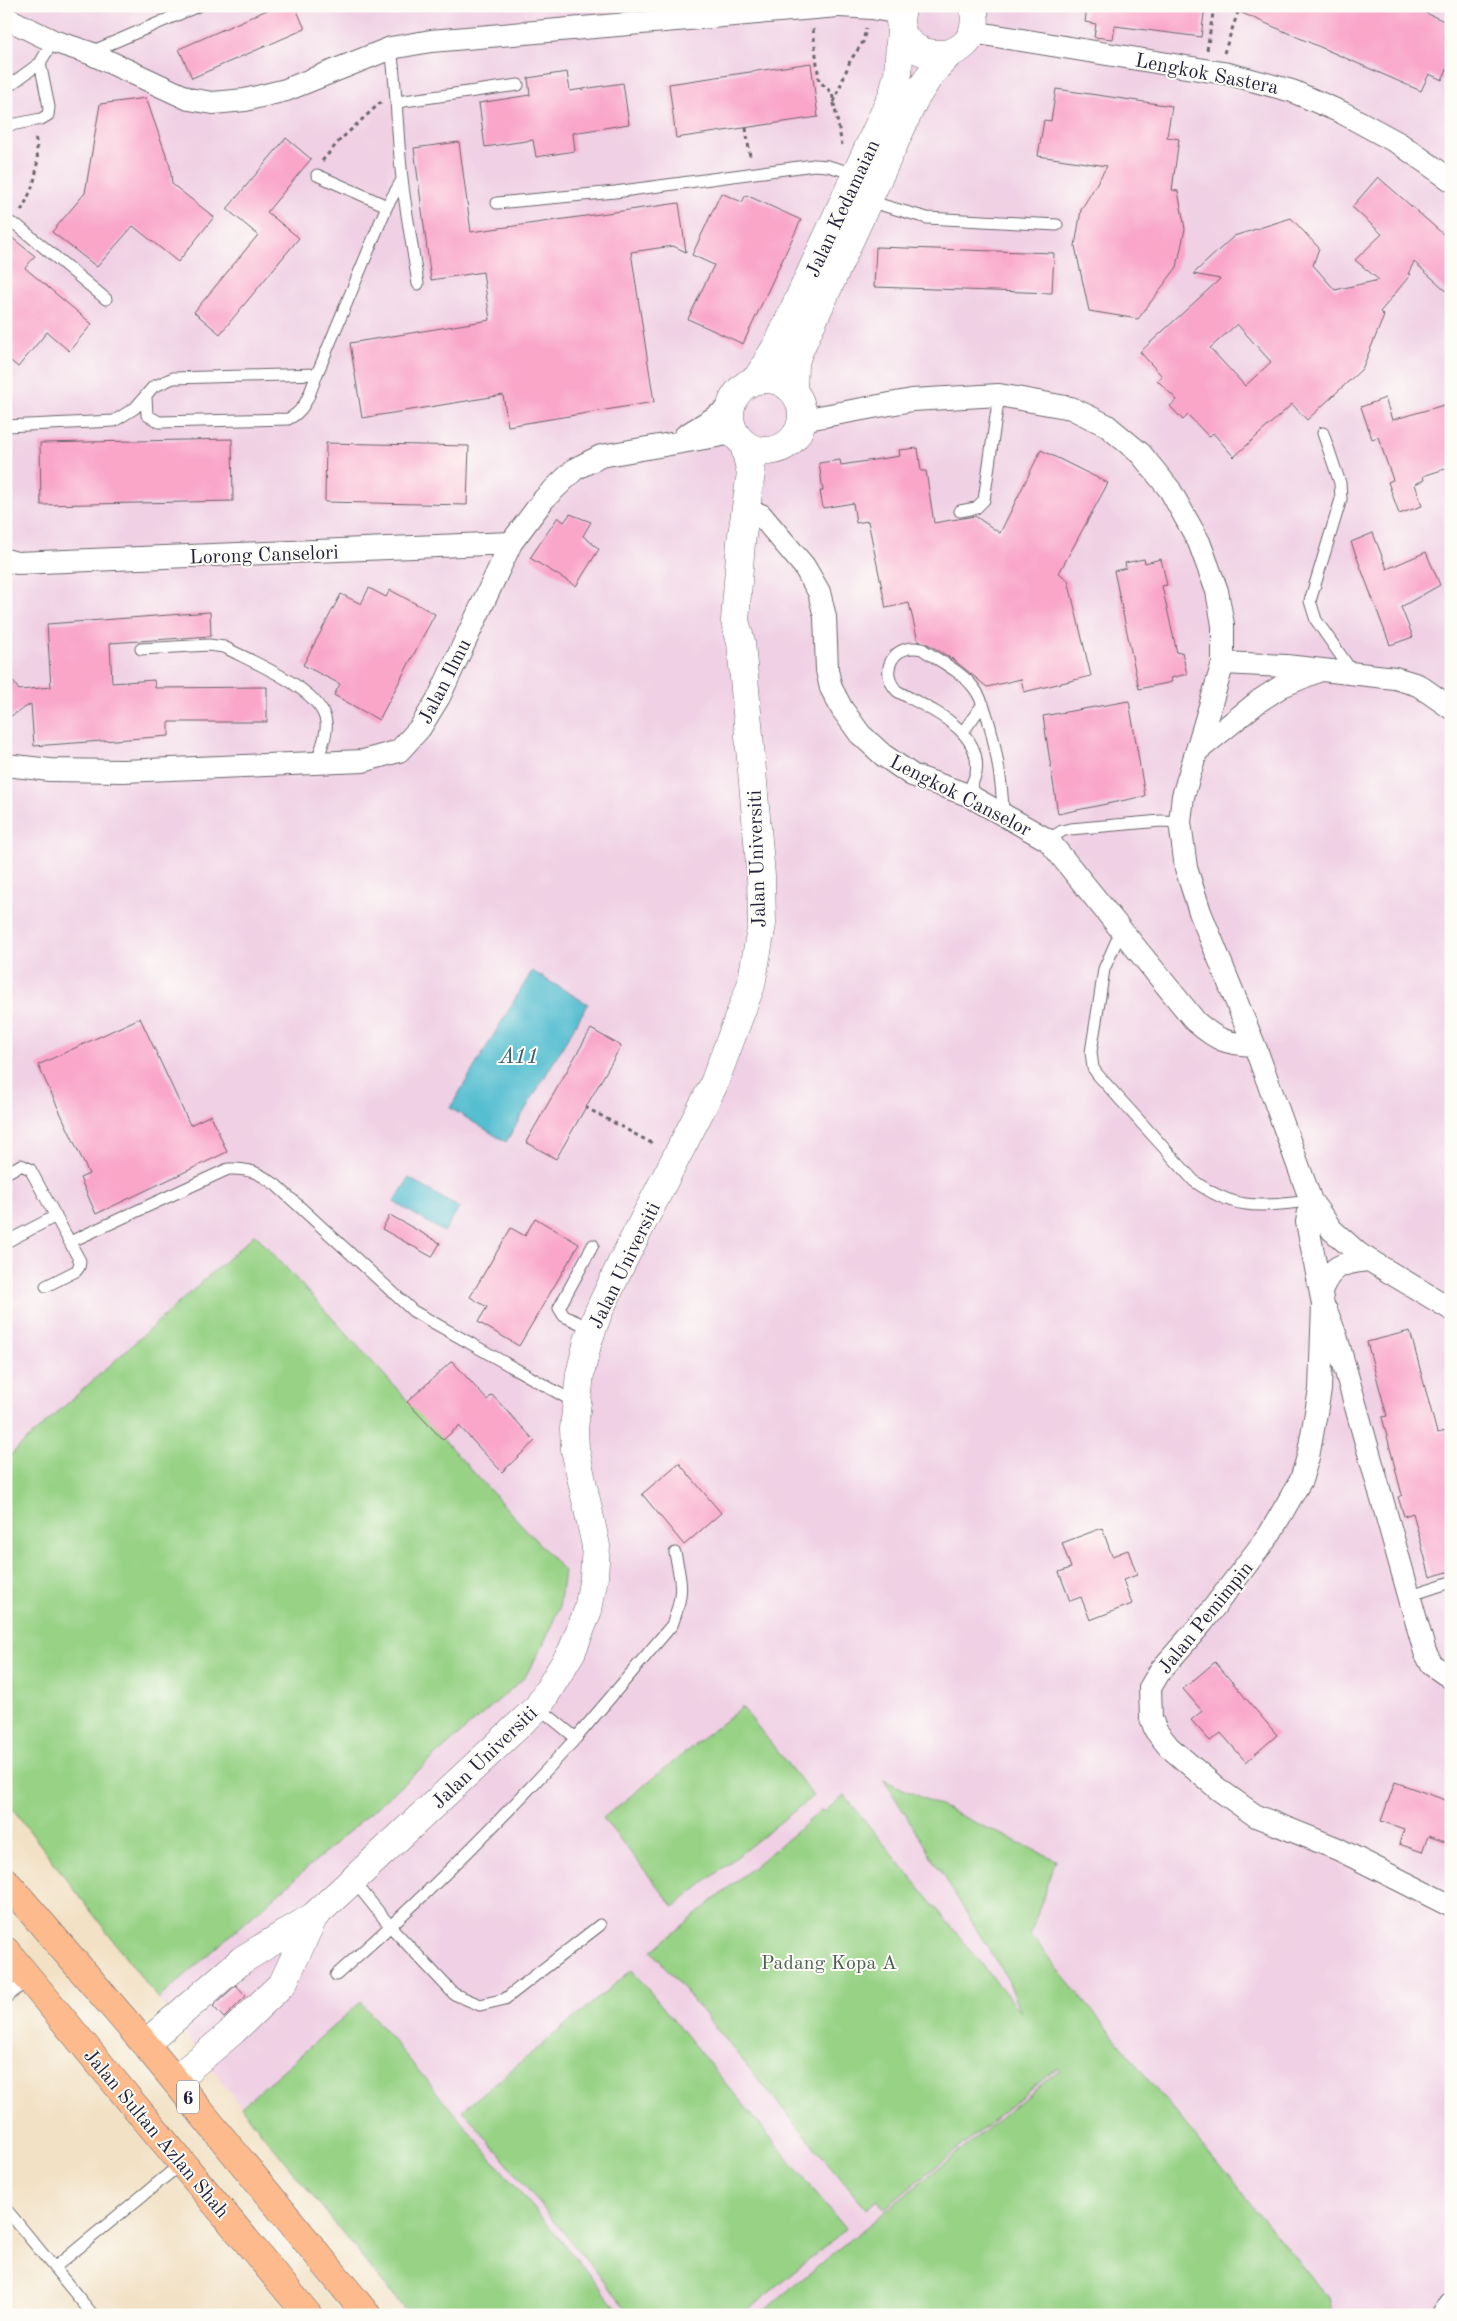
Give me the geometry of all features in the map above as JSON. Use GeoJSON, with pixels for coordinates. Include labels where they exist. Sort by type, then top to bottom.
{"type":"FeatureCollection","features":[{"type":"Feature","properties":{"kind":"highway","name":"6"},"geometry":{"type":"LineString","coordinates":[[6,1882],[145,2044],[367,2315]]}},
{"type":"Feature","properties":{"kind":"highway","name":"Jalan Sultan Azlan Shah"},"geometry":{"type":"LineString","coordinates":[[6,1951],[308,2315]]}},
{"type":"Feature","properties":{"kind":"street"},"geometry":{"type":"LineString","coordinates":[[6,18],[53,41],[90,53],[189,99],[213,102],[244,100],[286,90],[391,48],[431,40],[839,6],[872,8],[901,16],[906,39],[914,48],[925,54],[937,56],[949,54]]}},
{"type":"Feature","properties":{"kind":"street","name":"Jalan Kedamaian"},"geometry":{"type":"LineString","coordinates":[[757,379],[779,342],[858,174],[893,94],[898,73],[901,16]]}},
{"type":"Feature","properties":{"kind":"street","name":"Jalan Kedamaian"},"geometry":{"type":"LineString","coordinates":[[793,390],[794,366],[798,353],[914,100],[932,72],[949,54],[967,41],[973,19]]}},
{"type":"Feature","properties":{"kind":"street","name":"Lengkok Sastera"},"geometry":{"type":"LineString","coordinates":[[973,19],[1229,74],[1292,91],[1343,112],[1448,174]]}},
{"type":"Feature","properties":{"kind":"street"},"geometry":{"type":"LineString","coordinates":[[770,378],[782,382],[793,390],[799,399],[802,420],[792,440],[784,446],[771,451],[757,450],[736,428],[739,390],[757,379],[770,378]]}},
{"type":"Feature","properties":{"kind":"street"},"geometry":{"type":"LineString","coordinates":[[802,420],[912,400],[999,395],[1071,408],[1106,425],[1141,454],[1170,490],[1199,542],[1217,591],[1223,625],[1223,663],[1183,796],[1180,822],[1186,868],[1191,886],[1254,1045],[1310,1201],[1332,1230],[1367,1260],[1451,1309]]}},
{"type":"Feature","properties":{"kind":"street","name":"Jalan Ilmu"},"geometry":{"type":"LineString","coordinates":[[6,765],[50,770],[123,771],[363,761],[399,751],[420,728],[439,697],[511,543],[544,499],[576,469],[601,456],[736,428]]}},
{"type":"Feature","properties":{"kind":"street","name":"Jalan Universiti"},"geometry":{"type":"LineString","coordinates":[[145,2044],[242,1960],[314,1916],[538,1707],[572,1652],[588,1610],[594,1578],[596,1546],[575,1449],[576,1403],[580,1374],[592,1329],[622,1262],[714,1086],[751,985],[762,924],[760,867],[741,642],[735,621],[741,542],[750,473],[736,428]]}},
{"type":"Feature","properties":{"kind":"street","name":"Jalan Universiti"},"geometry":{"type":"LineString","coordinates":[[741,642],[750,627],[761,515],[773,461],[784,446]]}},
{"type":"Feature","properties":{"kind":"street","name":"Lengkok Canselor"},"geometry":{"type":"LineString","coordinates":[[761,515],[804,566],[819,592],[825,617],[827,670],[831,688],[842,709],[860,734],[883,755],[912,775],[968,795],[1048,840],[1196,1022],[1211,1035],[1226,1043],[1254,1045]]}},
{"type":"Feature","properties":{"kind":"street","name":"Lorong Canselori"},"geometry":{"type":"LineString","coordinates":[[10,565],[511,543]]}},
{"type":"Feature","properties":{"kind":"street"},"geometry":{"type":"LineString","coordinates":[[1223,663],[1286,666],[1318,671],[1396,678],[1418,685],[1451,708]]}},
{"type":"Feature","properties":{"kind":"street"},"geometry":{"type":"LineString","coordinates":[[1197,751],[1259,701],[1282,686],[1318,671]]}},
{"type":"Feature","properties":{"kind":"street","name":"Jalan Pemimpin"},"geometry":{"type":"LineString","coordinates":[[1310,1201],[1307,1222],[1322,1298],[1320,1390],[1308,1457],[1300,1480],[1264,1542],[1202,1623],[1160,1671],[1150,1688],[1151,1718],[1156,1731],[1169,1747],[1218,1789],[1256,1816],[1338,1849],[1451,1906]]}},
{"type":"Feature","properties":{"kind":"street"},"geometry":{"type":"LineString","coordinates":[[1367,1260],[1349,1262],[1338,1266],[1327,1275],[1322,1298],[1336,1336],[1408,1596],[1429,1658],[1441,1673],[1451,1678]]}},
{"type":"Feature","properties":{"kind":"street","name":"Jalan Universiti"},"geometry":{"type":"LineString","coordinates":[[175,2080],[233,2031],[283,1983],[314,1916]]}},
{"type":"Feature","properties":{"kind":"street"},"geometry":{"type":"LineString","coordinates":[[1443,2315],[1451,2303]]}},
{"type":"Feature","properties":{"kind":"lane"},"geometry":{"type":"LineString","coordinates":[[90,53],[198,6]]}},
{"type":"Feature","properties":{"kind":"lane"},"geometry":{"type":"LineString","coordinates":[[6,88],[40,63],[53,41]]}},
{"type":"Feature","properties":{"kind":"lane"},"geometry":{"type":"LineString","coordinates":[[391,48],[396,88],[402,180],[418,284]]}},
{"type":"Feature","properties":{"kind":"lane"},"geometry":{"type":"LineString","coordinates":[[6,126],[41,119],[48,115],[49,107],[40,63]]}},
{"type":"Feature","properties":{"kind":"lane"},"geometry":{"type":"LineString","coordinates":[[397,102],[518,85]]}},
{"type":"Feature","properties":{"kind":"lane"},"geometry":{"type":"LineString","coordinates":[[497,203],[615,192],[814,165],[828,166],[858,174]]}},
{"type":"Feature","properties":{"kind":"lane"},"geometry":{"type":"LineString","coordinates":[[317,175],[387,206]]}},
{"type":"Feature","properties":{"kind":"lane"},"geometry":{"type":"LineString","coordinates":[[146,397],[147,415],[159,422],[288,419],[299,414],[304,407],[387,206],[402,180]]}},
{"type":"Feature","properties":{"kind":"lane"},"geometry":{"type":"LineString","coordinates":[[868,201],[927,218],[1057,225]]}},
{"type":"Feature","properties":{"kind":"lane"},"geometry":{"type":"LineString","coordinates":[[6,221],[18,226],[106,300]]}},
{"type":"Feature","properties":{"kind":"lane"},"geometry":{"type":"LineString","coordinates":[[6,426],[114,421],[135,408],[153,387],[173,378],[317,374]]}},
{"type":"Feature","properties":{"kind":"lane"},"geometry":{"type":"LineString","coordinates":[[960,511],[976,508],[984,500],[999,395]]}},
{"type":"Feature","properties":{"kind":"lane"},"geometry":{"type":"LineString","coordinates":[[1323,433],[1340,483],[1341,499],[1310,602],[1316,620],[1353,673]]}},
{"type":"Feature","properties":{"kind":"lane"},"geometry":{"type":"LineString","coordinates":[[141,648],[209,645],[224,647],[304,691],[323,711],[326,722],[326,732],[316,763]]}},
{"type":"Feature","properties":{"kind":"lane"},"geometry":{"type":"LineString","coordinates":[[968,795],[976,773],[976,762],[974,752],[963,732],[897,691],[888,676],[891,661],[895,655],[908,648],[922,649],[967,680],[983,704],[1003,794],[1003,815]]}},
{"type":"Feature","properties":{"kind":"lane"},"geometry":{"type":"LineString","coordinates":[[963,732],[983,704]]}},
{"type":"Feature","properties":{"kind":"lane"},"geometry":{"type":"LineString","coordinates":[[1048,840],[1062,831],[1070,829],[1161,821],[1180,822]]}},
{"type":"Feature","properties":{"kind":"lane"},"geometry":{"type":"LineString","coordinates":[[1121,931],[1104,969],[1091,1052],[1094,1068],[1098,1075],[1194,1181],[1211,1193],[1228,1201],[1246,1205],[1310,1201]]}},
{"type":"Feature","properties":{"kind":"lane"},"geometry":{"type":"LineString","coordinates":[[6,1173],[21,1165],[30,1169],[80,1261],[80,1267],[46,1286]]}},
{"type":"Feature","properties":{"kind":"lane"},"geometry":{"type":"LineString","coordinates":[[70,1242],[228,1169],[246,1168],[276,1185],[413,1311],[576,1403]]}},
{"type":"Feature","properties":{"kind":"lane"},"geometry":{"type":"LineString","coordinates":[[6,1242],[56,1216]]}},
{"type":"Feature","properties":{"kind":"lane"},"geometry":{"type":"LineString","coordinates":[[592,1329],[564,1316],[560,1308],[593,1245]]}},
{"type":"Feature","properties":{"kind":"lane"},"geometry":{"type":"LineString","coordinates":[[336,1975],[391,1927],[510,1811],[576,1738],[672,1625],[680,1604],[682,1584],[675,1553]]}},
{"type":"Feature","properties":{"kind":"lane"},"geometry":{"type":"LineString","coordinates":[[1408,1596],[1451,1582]]}},
{"type":"Feature","properties":{"kind":"lane"},"geometry":{"type":"LineString","coordinates":[[538,1707],[576,1738]]}},
{"type":"Feature","properties":{"kind":"lane"},"geometry":{"type":"LineString","coordinates":[[353,1880],[391,1927],[454,1994],[480,2005],[505,1999],[600,1925]]}},
{"type":"Feature","properties":{"kind":"lane"},"geometry":{"type":"LineString","coordinates":[[6,1998],[29,1978]]}},
{"type":"Feature","properties":{"kind":"lane"},"geometry":{"type":"LineString","coordinates":[[54,2268],[182,2163]]}},
{"type":"Feature","properties":{"kind":"lane"},"geometry":{"type":"LineString","coordinates":[[6,2209],[93,2315]]}},
{"type":"Feature","properties":{"kind":"path"},"geometry":{"type":"LineString","coordinates":[[1206,51],[1214,7],[1208,6]]}},
{"type":"Feature","properties":{"kind":"path"},"geometry":{"type":"LineString","coordinates":[[1224,52],[1240,6]]}},
{"type":"Feature","properties":{"kind":"path"},"geometry":{"type":"LineString","coordinates":[[811,8],[819,81],[832,93],[843,148]]}},
{"type":"Feature","properties":{"kind":"path"},"geometry":{"type":"LineString","coordinates":[[834,102],[850,61],[863,42],[872,8]]}},
{"type":"Feature","properties":{"kind":"path"},"geometry":{"type":"LineString","coordinates":[[331,149],[396,88]]}},
{"type":"Feature","properties":{"kind":"path"},"geometry":{"type":"LineString","coordinates":[[746,128],[751,165]]}},
{"type":"Feature","properties":{"kind":"path"},"geometry":{"type":"LineString","coordinates":[[28,200],[39,163],[37,146]]}},
{"type":"Feature","properties":{"kind":"path"},"geometry":{"type":"LineString","coordinates":[[585,1107],[678,1156]]}},
{"type":"Feature","properties":{"kind":"shaded area"},"geometry":{"type":"Polygon","coordinates":[[[6,6],[1451,6],[1451,2315],[407,2315],[241,2107],[6,1800],[6,6]]]}},
{"type":"Feature","properties":{"kind":"green space"},"geometry":{"type":"Polygon","coordinates":[[[255,1234],[564,1571],[559,1608],[542,1647],[525,1677],[158,1999],[6,1800],[6,1459],[255,1234]]]}},
{"type":"Feature","properties":{"kind":"green space"},"geometry":{"type":"Polygon","coordinates":[[[742,1707],[813,1796],[674,1907],[603,1818],[742,1707]]]}},
{"type":"Feature","properties":{"kind":"green space","name":"Padang Kopa A"},"geometry":{"type":"Polygon","coordinates":[[[884,1780],[1056,1860],[1030,1935],[1328,2298],[1332,2315],[758,2315],[1059,2070],[1057,2068],[884,2209],[877,2200],[866,2209],[652,1951],[822,1810],[824,1812],[844,1795],[1021,2012],[1008,1980],[884,1780]]]}},
{"type":"Feature","properties":{"kind":"green space"},"geometry":{"type":"Polygon","coordinates":[[[632,1970],[846,2229],[742,2315],[631,2315],[463,2110],[632,1970]]]}},
{"type":"Feature","properties":{"kind":"green space"},"geometry":{"type":"Polygon","coordinates":[[[361,2002],[623,2315],[409,2315],[241,2107],[361,2002]]]}},
{"type":"Feature","properties":{"kind":"water","name":"A11"},"geometry":{"type":"Polygon","coordinates":[[[532,971],[588,1004],[506,1142],[450,1108],[532,971]]]}},
{"type":"Feature","properties":{"kind":"water"},"geometry":{"type":"Polygon","coordinates":[[[409,1178],[459,1208],[444,1232],[394,1202],[409,1178]]]}},
{"type":"Feature","properties":{"kind":"building"},"geometry":{"type":"Polygon","coordinates":[[[276,6],[295,6],[305,29],[192,78],[179,49],[276,6]]]}},
{"type":"Feature","properties":{"kind":"building"},"geometry":{"type":"Polygon","coordinates":[[[1087,6],[1205,6],[1201,37],[1115,26],[1113,39],[1094,37],[1096,24],[1085,22],[1087,6]]]}},
{"type":"Feature","properties":{"kind":"building"},"geometry":{"type":"Polygon","coordinates":[[[1226,6],[1410,6],[1451,24],[1445,38],[1451,40],[1451,60],[1442,80],[1429,74],[1421,91],[1226,6]]]}},
{"type":"Feature","properties":{"kind":"building"},"geometry":{"type":"Polygon","coordinates":[[[811,63],[818,117],[676,138],[669,84],[811,63]]]}},
{"type":"Feature","properties":{"kind":"building"},"geometry":{"type":"Polygon","coordinates":[[[567,72],[570,91],[623,83],[629,124],[573,133],[575,151],[536,157],[533,140],[485,147],[479,103],[530,95],[528,78],[567,72]]]}},
{"type":"Feature","properties":{"kind":"building"},"geometry":{"type":"Polygon","coordinates":[[[1056,89],[1172,106],[1167,137],[1179,139],[1172,190],[1178,191],[1185,229],[1177,267],[1138,319],[1089,311],[1075,246],[1081,210],[1107,166],[1038,156],[1044,120],[1051,121],[1056,89]]]}},
{"type":"Feature","properties":{"kind":"building"},"geometry":{"type":"Polygon","coordinates":[[[146,98],[170,166],[172,184],[214,217],[178,262],[133,226],[97,267],[52,232],[85,193],[100,104],[146,98]]]}},
{"type":"Feature","properties":{"kind":"building"},"geometry":{"type":"Polygon","coordinates":[[[286,138],[311,159],[267,212],[299,238],[220,334],[194,312],[258,235],[227,209],[286,138]]]}},
{"type":"Feature","properties":{"kind":"building"},"geometry":{"type":"Polygon","coordinates":[[[459,142],[471,232],[679,203],[686,252],[673,246],[631,252],[654,402],[508,426],[503,395],[362,418],[350,343],[490,320],[483,272],[431,280],[414,148],[459,142]]]}},
{"type":"Feature","properties":{"kind":"building"},"geometry":{"type":"Polygon","coordinates":[[[1378,177],[1451,241],[1451,295],[1414,262],[1408,274],[1411,274],[1380,312],[1384,316],[1362,369],[1307,420],[1292,404],[1234,457],[1213,433],[1209,437],[1188,415],[1183,420],[1170,406],[1177,400],[1157,380],[1162,376],[1140,352],[1220,279],[1193,274],[1234,236],[1291,218],[1319,248],[1313,265],[1335,290],[1379,280],[1355,260],[1382,234],[1352,207],[1378,177]],[[1237,324],[1210,348],[1245,386],[1271,362],[1237,324]]]}},
{"type":"Feature","properties":{"kind":"building"},"geometry":{"type":"Polygon","coordinates":[[[721,193],[742,202],[746,195],[801,220],[743,344],[688,319],[714,265],[692,255],[721,193]]]}},
{"type":"Feature","properties":{"kind":"building"},"geometry":{"type":"Polygon","coordinates":[[[6,233],[35,256],[25,268],[92,324],[69,351],[47,332],[18,367],[6,357],[6,233]]]}},
{"type":"Feature","properties":{"kind":"building"},"geometry":{"type":"Polygon","coordinates":[[[876,247],[1054,253],[1052,293],[874,287],[876,247]]]}},
{"type":"Feature","properties":{"kind":"building"},"geometry":{"type":"Polygon","coordinates":[[[1385,398],[1392,420],[1444,405],[1446,411],[1451,409],[1451,467],[1423,476],[1424,480],[1415,484],[1422,506],[1399,514],[1388,482],[1393,480],[1378,437],[1372,439],[1361,407],[1385,398]]]}},
{"type":"Feature","properties":{"kind":"building"},"geometry":{"type":"Polygon","coordinates":[[[232,439],[233,501],[41,505],[40,443],[232,439]]]}},
{"type":"Feature","properties":{"kind":"building"},"geometry":{"type":"Polygon","coordinates":[[[326,443],[469,446],[467,505],[325,502],[326,443]]]}},
{"type":"Feature","properties":{"kind":"building"},"geometry":{"type":"Polygon","coordinates":[[[918,448],[921,471],[926,471],[934,523],[975,516],[1000,533],[1041,450],[1108,483],[1059,573],[1068,580],[1091,676],[1024,692],[1021,679],[987,687],[954,660],[926,643],[918,641],[909,603],[886,608],[868,521],[856,523],[853,503],[823,508],[820,491],[823,491],[819,463],[840,460],[841,465],[900,456],[899,450],[918,448]]]}},
{"type":"Feature","properties":{"kind":"building"},"geometry":{"type":"Polygon","coordinates":[[[570,514],[591,522],[583,536],[599,549],[576,586],[530,558],[558,517],[564,522],[570,514]]]}},
{"type":"Feature","properties":{"kind":"building"},"geometry":{"type":"Polygon","coordinates":[[[1373,533],[1387,569],[1426,552],[1440,585],[1401,607],[1413,637],[1390,645],[1351,542],[1373,533]]]}},
{"type":"Feature","properties":{"kind":"building"},"geometry":{"type":"Polygon","coordinates":[[[1144,559],[1145,563],[1161,559],[1167,585],[1162,586],[1177,653],[1182,652],[1187,674],[1171,678],[1172,682],[1139,689],[1114,571],[1126,568],[1125,563],[1144,559]]]}},
{"type":"Feature","properties":{"kind":"building"},"geometry":{"type":"Polygon","coordinates":[[[369,588],[386,597],[390,590],[435,614],[379,720],[334,695],[340,684],[303,665],[341,594],[361,604],[369,588]]]}},
{"type":"Feature","properties":{"kind":"building"},"geometry":{"type":"Polygon","coordinates":[[[210,612],[211,636],[110,643],[112,683],[154,680],[155,688],[267,687],[267,722],[169,722],[169,736],[34,746],[31,704],[6,719],[6,671],[19,690],[51,687],[47,624],[210,612]]]}},
{"type":"Feature","properties":{"kind":"building"},"geometry":{"type":"Polygon","coordinates":[[[1129,701],[1145,796],[1058,814],[1043,716],[1129,701]]]}},
{"type":"Feature","properties":{"kind":"building"},"geometry":{"type":"Polygon","coordinates":[[[140,1018],[190,1125],[211,1115],[227,1152],[96,1214],[80,1178],[89,1174],[38,1065],[140,1018]]]}},
{"type":"Feature","properties":{"kind":"building"},"geometry":{"type":"Polygon","coordinates":[[[591,1029],[621,1046],[556,1159],[526,1142],[591,1029]]]}},
{"type":"Feature","properties":{"kind":"building"},"geometry":{"type":"Polygon","coordinates":[[[390,1215],[440,1243],[432,1257],[382,1229],[390,1215]]]}},
{"type":"Feature","properties":{"kind":"building"},"geometry":{"type":"Polygon","coordinates":[[[535,1218],[579,1244],[519,1346],[478,1322],[487,1307],[470,1297],[511,1228],[525,1236],[535,1218]]]}},
{"type":"Feature","properties":{"kind":"building"},"geometry":{"type":"Polygon","coordinates":[[[1410,1331],[1437,1433],[1451,1430],[1451,1571],[1430,1577],[1413,1513],[1404,1516],[1398,1497],[1402,1495],[1382,1417],[1387,1416],[1367,1342],[1410,1331]]]}},
{"type":"Feature","properties":{"kind":"building"},"geometry":{"type":"Polygon","coordinates":[[[452,1361],[487,1400],[492,1395],[535,1441],[502,1472],[459,1426],[443,1440],[407,1402],[452,1361]]]}},
{"type":"Feature","properties":{"kind":"building"},"geometry":{"type":"Polygon","coordinates":[[[679,1463],[721,1513],[684,1545],[642,1494],[679,1463]]]}},
{"type":"Feature","properties":{"kind":"building"},"geometry":{"type":"Polygon","coordinates":[[[1102,1528],[1112,1556],[1128,1550],[1137,1575],[1123,1580],[1132,1604],[1090,1620],[1081,1597],[1070,1601],[1059,1572],[1071,1568],[1062,1543],[1102,1528]]]}},
{"type":"Feature","properties":{"kind":"building"},"geometry":{"type":"Polygon","coordinates":[[[1215,1662],[1277,1735],[1246,1762],[1221,1733],[1210,1741],[1191,1720],[1202,1711],[1183,1689],[1215,1662]]]}},
{"type":"Feature","properties":{"kind":"building"},"geometry":{"type":"Polygon","coordinates":[[[1395,1782],[1451,1802],[1451,1844],[1428,1836],[1422,1852],[1399,1844],[1404,1829],[1381,1821],[1395,1782]]]}},
{"type":"Feature","properties":{"kind":"building"},"geometry":{"type":"Polygon","coordinates":[[[236,1985],[246,1996],[224,2018],[213,2006],[236,1985]]]}}]}
